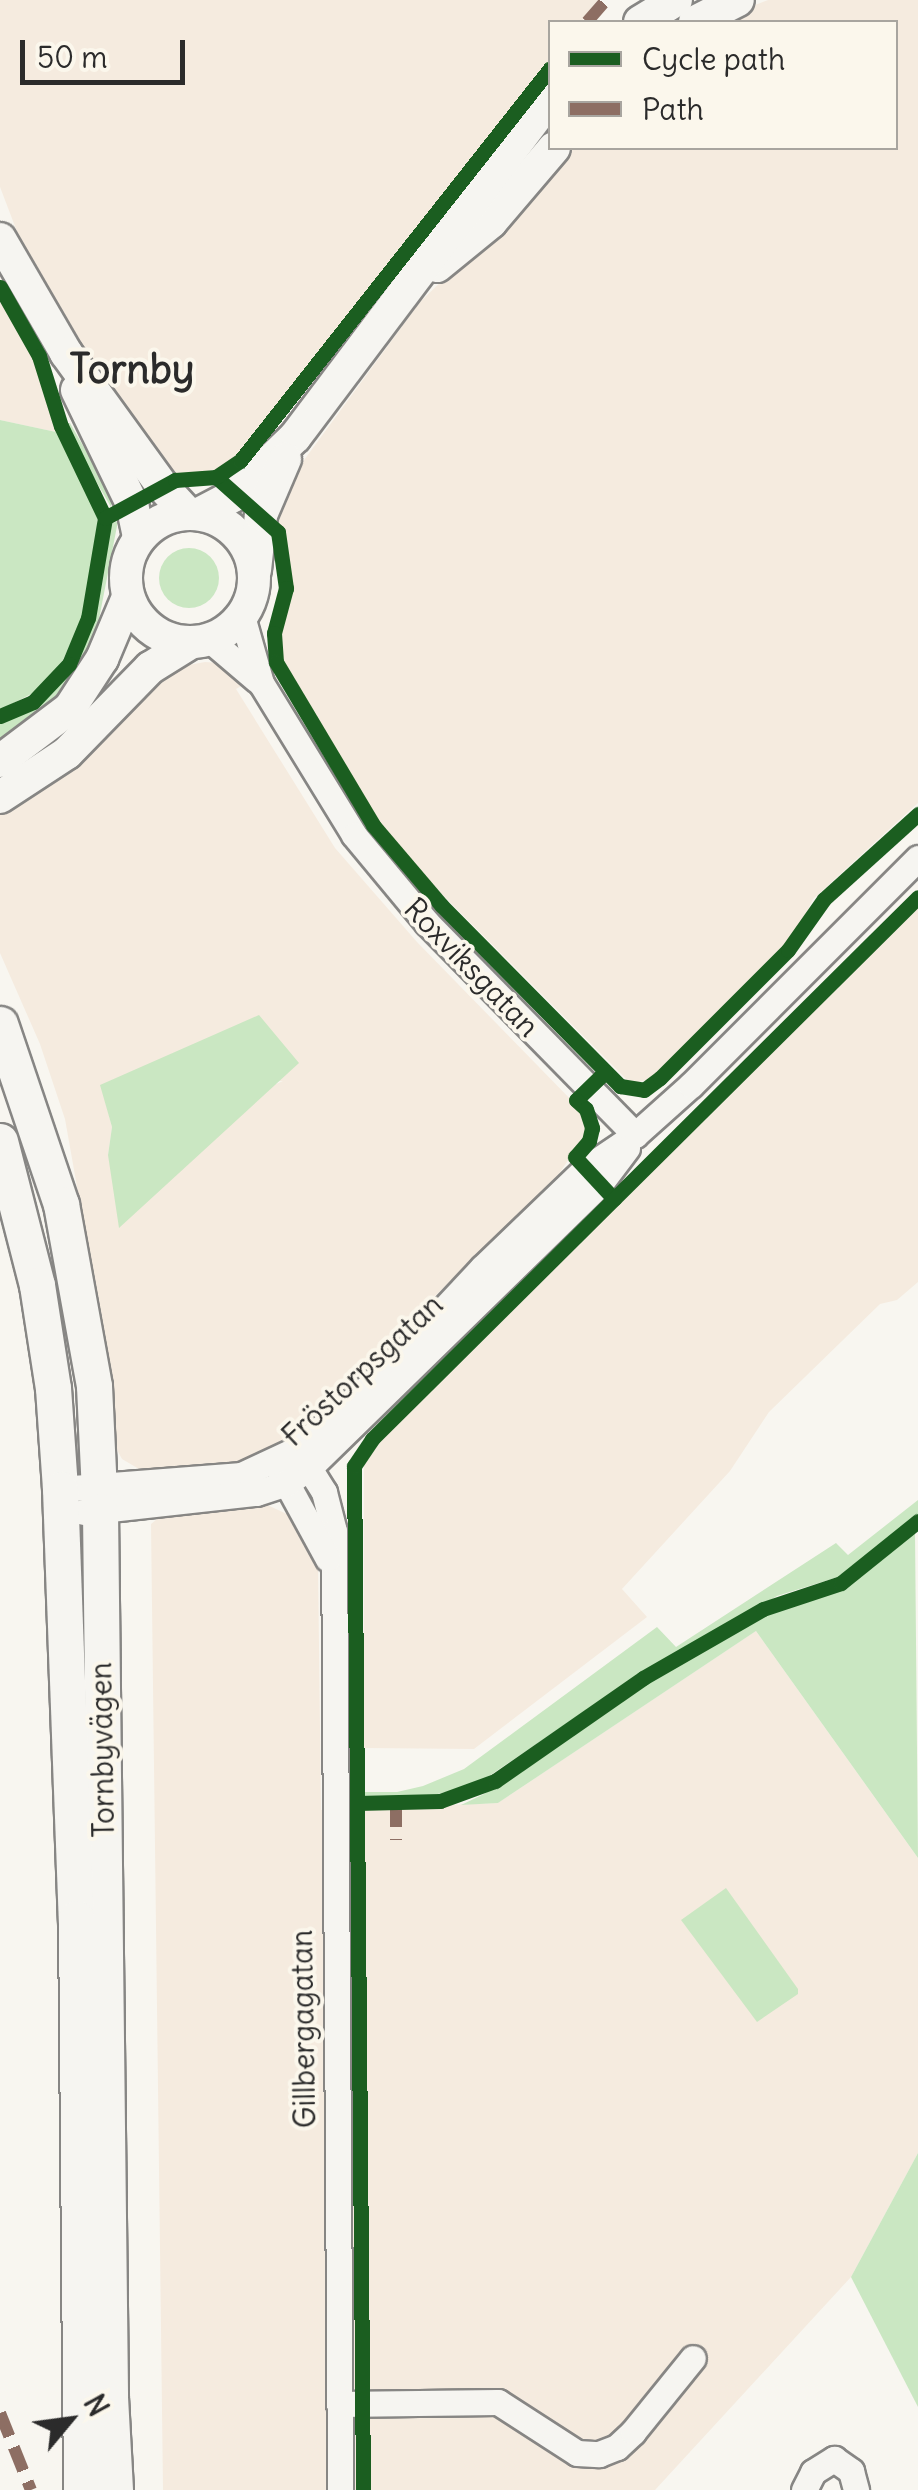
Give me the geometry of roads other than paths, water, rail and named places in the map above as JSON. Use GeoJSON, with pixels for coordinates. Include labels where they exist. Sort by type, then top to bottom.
{"type":"FeatureCollection","features":[{"type":"Feature","properties":{"kind":"main road","name":"Tornbyvägen"},"geometry":{"type":"LineString","coordinates":[[1,1025],[40,1134],[72,1257],[94,1386],[100,1498],[110,2397],[115,2490]]}},
{"type":"Feature","properties":{"kind":"main road","name":"Tornbyvägen"},"geometry":{"type":"LineString","coordinates":[[0,1141],[37,1285],[52,1388],[60,1501],[76,1918],[80,2490]]}},
{"type":"Feature","properties":{"kind":"street"},"geometry":{"type":"LineString","coordinates":[[643,20],[676,0]]}},
{"type":"Feature","properties":{"kind":"street"},"geometry":{"type":"LineString","coordinates":[[699,20],[738,0]]}},
{"type":"Feature","properties":{"kind":"street"},"geometry":{"type":"LineString","coordinates":[[139,538],[166,518],[194,514],[235,495],[296,437],[548,102]]}},
{"type":"Feature","properties":{"kind":"street"},"geometry":{"type":"LineString","coordinates":[[417,280],[491,222],[552,150]]}},
{"type":"Feature","properties":{"kind":"street"},"geometry":{"type":"LineString","coordinates":[[0,239],[66,352],[162,487],[194,514],[235,532],[252,560],[254,578]]}},
{"type":"Feature","properties":{"kind":"street"},"geometry":{"type":"LineString","coordinates":[[0,761],[70,708],[102,659],[128,597],[126,573],[139,538],[132,504],[84,411],[66,352]]}},
{"type":"Feature","properties":{"kind":"street"},"geometry":{"type":"LineString","coordinates":[[0,797],[67,753],[150,668],[242,616],[254,578],[261,515],[296,437]]}},
{"type":"Feature","properties":{"kind":"street"},"geometry":{"type":"LineString","coordinates":[[128,597],[154,632],[200,641]]}},
{"type":"Feature","properties":{"kind":"street","name":"Roxviksgatan"},"geometry":{"type":"LineString","coordinates":[[242,616],[260,683],[354,835],[382,872],[635,1136]]}},
{"type":"Feature","properties":{"kind":"street","name":"Roxviksgatan"},"geometry":{"type":"LineString","coordinates":[[200,641],[260,683]]}},
{"type":"Feature","properties":{"kind":"street","name":"Fröstorpsgatan"},"geometry":{"type":"LineString","coordinates":[[60,1501],[234,1497],[292,1465],[600,1184],[635,1136],[918,858]]}},
{"type":"Feature","properties":{"kind":"street","name":"Gillbergagatan"},"geometry":{"type":"LineString","coordinates":[[292,1465],[330,1566],[340,2490]]}},
{"type":"Feature","properties":{"kind":"street"},"geometry":{"type":"LineString","coordinates":[[339,2404],[498,2402],[577,2453],[599,2454],[617,2448],[633,2432],[694,2358]]}},
{"type":"Feature","properties":{"kind":"street"},"geometry":{"type":"LineString","coordinates":[[804,2490],[813,2472],[834,2458],[850,2472],[856,2490]]}},
{"type":"Feature","properties":{"kind":"district","name":"Tornby"},"geometry":{"type":"Point","coordinates":[132,369]}}]}
